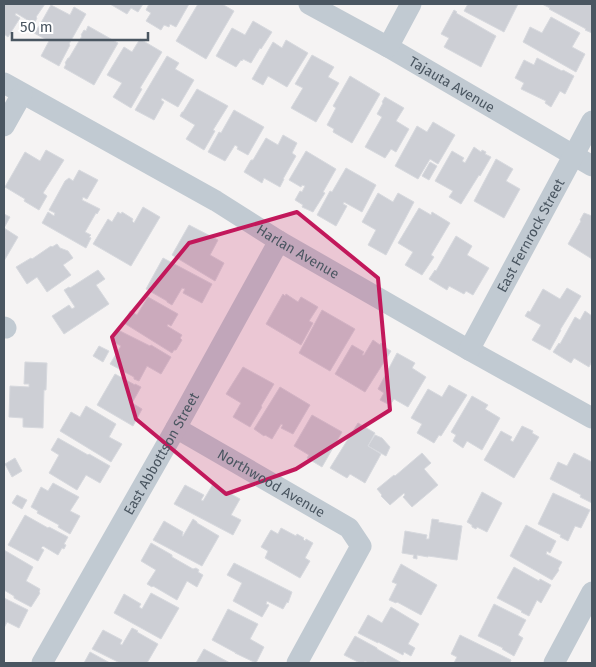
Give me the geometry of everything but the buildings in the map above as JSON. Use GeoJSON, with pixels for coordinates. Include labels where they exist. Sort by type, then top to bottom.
{"type":"FeatureCollection","features":[{"type":"Feature","properties":{"kind":"street","name":"Tajauta Avenue"},"geometry":{"type":"LineString","coordinates":[[309,4],[388,47],[592,166]]}},
{"type":"Feature","properties":{"kind":"street"},"geometry":{"type":"LineString","coordinates":[[388,47],[411,4]]}},
{"type":"Feature","properties":{"kind":"street","name":"Harlan Avenue"},"geometry":{"type":"LineString","coordinates":[[4,83],[216,201],[279,241],[592,418]]}},
{"type":"Feature","properties":{"kind":"street"},"geometry":{"type":"LineString","coordinates":[[4,126],[22,94]]}},
{"type":"Feature","properties":{"kind":"street","name":"East Fernrock Street"},"geometry":{"type":"LineString","coordinates":[[469,350],[592,121]]}},
{"type":"Feature","properties":{"kind":"street","name":"East Abbottson Street"},"geometry":{"type":"LineString","coordinates":[[42,663],[176,428],[279,241]]}},
{"type":"Feature","properties":{"kind":"street","name":"Northwood Avenue"},"geometry":{"type":"LineString","coordinates":[[176,428],[349,528],[361,546],[297,663]]}},
{"type":"Feature","properties":{"kind":"street"},"geometry":{"type":"LineString","coordinates":[[554,663],[592,592]]}},
{"type":"Feature","properties":{"kind":"highlighted area"},"geometry":{"type":"Polygon","coordinates":[[[297,212],[378,278],[390,410],[296,469],[226,494],[136,419],[112,337],[189,243],[297,212]]]}}]}
